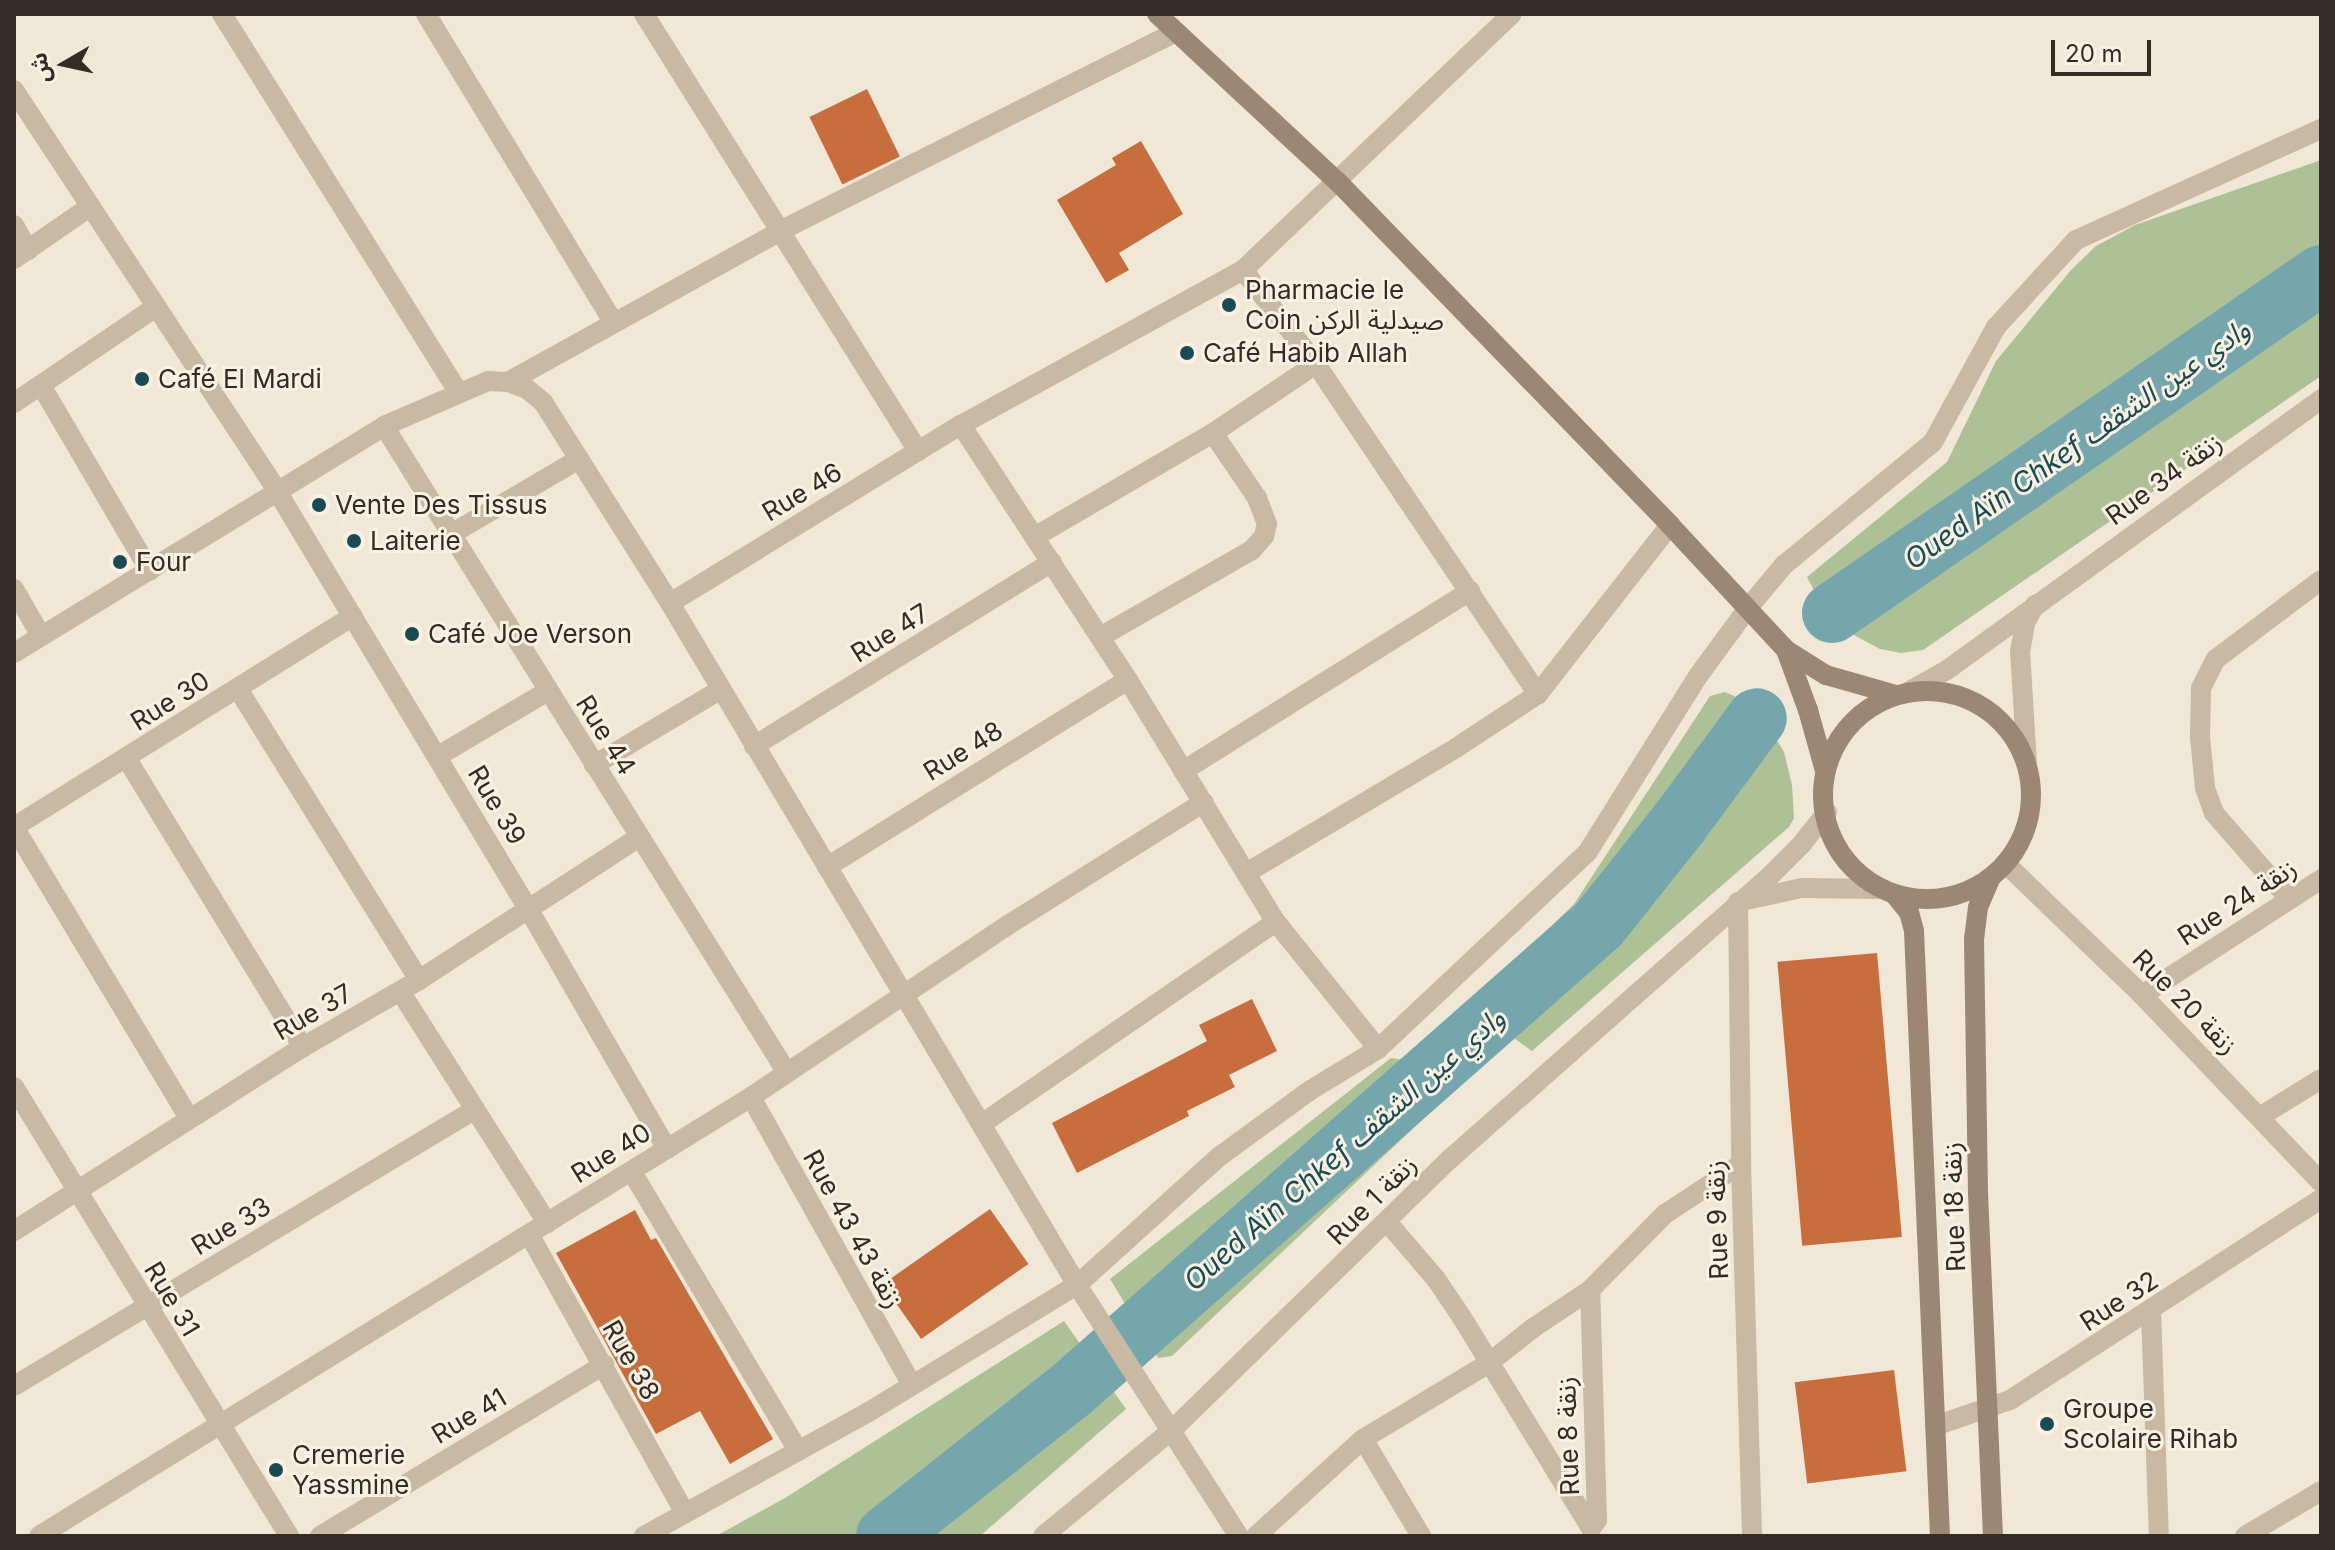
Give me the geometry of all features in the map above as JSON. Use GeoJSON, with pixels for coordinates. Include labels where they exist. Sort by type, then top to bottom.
{"type":"FeatureCollection","features":[{"type":"Feature","properties":{"kind":"street"},"geometry":{"type":"LineString","coordinates":[[222,14],[458,392]]}},
{"type":"Feature","properties":{"kind":"street"},"geometry":{"type":"LineString","coordinates":[[426,14],[613,321]]}},
{"type":"Feature","properties":{"kind":"street"},"geometry":{"type":"LineString","coordinates":[[644,14],[918,451]]}},
{"type":"Feature","properties":{"kind":"street"},"geometry":{"type":"LineString","coordinates":[[1157,14],[1337,181],[1670,525],[1786,650],[1826,675],[1902,694]]}},
{"type":"Feature","properties":{"kind":"street","name":"Rue 46"},"geometry":{"type":"LineString","coordinates":[[670,603],[961,425],[1243,270],[1512,14]]}},
{"type":"Feature","properties":{"kind":"street"},"geometry":{"type":"LineString","coordinates":[[508,382],[780,231],[1176,32]]}},
{"type":"Feature","properties":{"kind":"street","name":"Rue 39"},"geometry":{"type":"LineString","coordinates":[[14,90],[277,491],[438,756],[667,1149]]}},
{"type":"Feature","properties":{"kind":"street"},"geometry":{"type":"LineString","coordinates":[[644,1536],[912,1385],[1077,1285],[1220,1156],[1309,1091],[1378,1049],[1587,853],[1698,676],[1748,608],[1784,565],[1933,442],[1996,327],[2076,240],[2321,129]]}},
{"type":"Feature","properties":{"kind":"street"},"geometry":{"type":"LineString","coordinates":[[14,225],[21,254],[91,206]]}},
{"type":"Feature","properties":{"kind":"street"},"geometry":{"type":"LineString","coordinates":[[1243,270],[1316,364],[1538,694]]}},
{"type":"Feature","properties":{"kind":"street"},"geometry":{"type":"LineString","coordinates":[[14,403],[42,387],[156,307]]}},
{"type":"Feature","properties":{"kind":"street"},"geometry":{"type":"LineString","coordinates":[[1036,536],[1213,433],[1316,364]]}},
{"type":"Feature","properties":{"kind":"street"},"geometry":{"type":"LineString","coordinates":[[14,653],[384,426],[488,381],[508,382],[527,389],[543,402],[670,603],[1077,1285],[1239,1536]]}},
{"type":"Feature","properties":{"kind":"street"},"geometry":{"type":"LineString","coordinates":[[42,387],[150,571]]}},
{"type":"Feature","properties":{"kind":"street","name":"Rue 34 زنقة"},"geometry":{"type":"LineString","coordinates":[[1902,694],[1947,670],[2321,399]]}},
{"type":"Feature","properties":{"kind":"street"},"geometry":{"type":"LineString","coordinates":[[961,425],[1128,680],[1276,922],[1378,1049]]}},
{"type":"Feature","properties":{"kind":"street","name":"Rue 44"},"geometry":{"type":"LineString","coordinates":[[384,426],[786,1071]]}},
{"type":"Feature","properties":{"kind":"street"},"geometry":{"type":"LineString","coordinates":[[1100,637],[1252,550],[1264,536],[1267,524],[1257,498],[1213,433]]}},
{"type":"Feature","properties":{"kind":"street"},"geometry":{"type":"LineString","coordinates":[[453,533],[579,459]]}},
{"type":"Feature","properties":{"kind":"street"},"geometry":{"type":"LineString","coordinates":[[1246,873],[1456,748],[1538,694],[1670,525]]}},
{"type":"Feature","properties":{"kind":"street","name":"Rue 47"},"geometry":{"type":"LineString","coordinates":[[754,746],[1052,562]]}},
{"type":"Feature","properties":{"kind":"street"},"geometry":{"type":"LineString","coordinates":[[2289,899],[2214,813],[2205,788],[2200,737],[2201,688],[2216,659],[2321,580]]}},
{"type":"Feature","properties":{"kind":"street"},"geometry":{"type":"LineString","coordinates":[[14,589],[41,636]]}},
{"type":"Feature","properties":{"kind":"street"},"geometry":{"type":"LineString","coordinates":[[1183,771],[1470,591]]}},
{"type":"Feature","properties":{"kind":"street"},"geometry":{"type":"LineString","coordinates":[[1738,902],[1802,888],[1939,898],[1961,895],[1990,879],[2006,864],[2024,834],[2031,800],[2020,652],[2025,623],[2037,602]]}},
{"type":"Feature","properties":{"kind":"street","name":"Rue 30"},"geometry":{"type":"LineString","coordinates":[[14,827],[353,616]]}},
{"type":"Feature","properties":{"kind":"street"},"geometry":{"type":"LineString","coordinates":[[1786,650],[1808,710],[1825,771],[1828,829],[1840,853],[1857,873],[1887,892]]}},
{"type":"Feature","properties":{"kind":"street","name":"Rue 48"},"geometry":{"type":"LineString","coordinates":[[827,867],[1128,680]]}},
{"type":"Feature","properties":{"kind":"street"},"geometry":{"type":"LineString","coordinates":[[238,689],[419,980]]}},
{"type":"Feature","properties":{"kind":"street"},"geometry":{"type":"LineString","coordinates":[[594,765],[720,690]]}},
{"type":"Feature","properties":{"kind":"street"},"geometry":{"type":"LineString","coordinates":[[438,756],[548,691]]}},
{"type":"Feature","properties":{"kind":"street"},"geometry":{"type":"LineString","coordinates":[[1825,771],[1835,746],[1851,723],[1872,706],[1902,694],[1938,691],[1968,699],[1993,715],[2014,738],[2027,765]]}},
{"type":"Feature","properties":{"kind":"street"},"geometry":{"type":"LineString","coordinates":[[127,759],[303,1047]]}},
{"type":"Feature","properties":{"kind":"street","name":"Rue 40"},"geometry":{"type":"LineString","coordinates":[[39,1536],[632,1172],[1204,802]]}},
{"type":"Feature","properties":{"kind":"street","name":"Rue 1 زنقة"},"geometry":{"type":"LineString","coordinates":[[1043,1536],[1171,1431],[1388,1223],[1450,1159],[1801,845],[1827,812]]}},
{"type":"Feature","properties":{"kind":"street"},"geometry":{"type":"LineString","coordinates":[[14,827],[189,1118]]}},
{"type":"Feature","properties":{"kind":"street","name":"Rue 37"},"geometry":{"type":"LineString","coordinates":[[14,1231],[303,1047],[419,980],[639,837]]}},
{"type":"Feature","properties":{"kind":"street","name":"Rue 20 زنقة"},"geometry":{"type":"LineString","coordinates":[[2006,864],[2142,995],[2321,1182]]}},
{"type":"Feature","properties":{"kind":"street","name":"Rue 18 زنقة"},"geometry":{"type":"LineString","coordinates":[[1990,879],[1978,907],[1974,938],[1978,1193],[1993,1536]]}},
{"type":"Feature","properties":{"kind":"street","name":"Rue 24 زنقة"},"geometry":{"type":"LineString","coordinates":[[2142,995],[2321,879]]}},
{"type":"Feature","properties":{"kind":"street","name":"Rue 18 زنقة"},"geometry":{"type":"LineString","coordinates":[[1887,892],[1909,912],[1914,931],[1940,1536]]}},
{"type":"Feature","properties":{"kind":"street","name":"Rue 9 زنقة"},"geometry":{"type":"LineString","coordinates":[[1738,902],[1741,1164],[1752,1536]]}},
{"type":"Feature","properties":{"kind":"street"},"geometry":{"type":"LineString","coordinates":[[983,1123],[1276,922]]}},
{"type":"Feature","properties":{"kind":"street"},"geometry":{"type":"LineString","coordinates":[[400,991],[547,1223]]}},
{"type":"Feature","properties":{"kind":"street"},"geometry":{"type":"LineString","coordinates":[[2261,1116],[2321,1079]]}},
{"type":"Feature","properties":{"kind":"street","name":"Rue 31"},"geometry":{"type":"LineString","coordinates":[[14,1087],[289,1536]]}},
{"type":"Feature","properties":{"kind":"street","name":"Rue 43 زنقة 43"},"geometry":{"type":"LineString","coordinates":[[751,1097],[912,1385]]}},
{"type":"Feature","properties":{"kind":"street","name":"Rue 33"},"geometry":{"type":"LineString","coordinates":[[14,1386],[474,1110]]}},
{"type":"Feature","properties":{"kind":"street"},"geometry":{"type":"LineString","coordinates":[[1256,1536],[1363,1439],[1489,1363],[1533,1328],[1590,1290],[1665,1214],[1741,1164]]}},
{"type":"Feature","properties":{"kind":"street"},"geometry":{"type":"LineString","coordinates":[[632,1172],[798,1451]]}},
{"type":"Feature","properties":{"kind":"street","name":"Rue 32"},"geometry":{"type":"LineString","coordinates":[[1935,1426],[1988,1410],[2035,1385],[2321,1199]]}},
{"type":"Feature","properties":{"kind":"street"},"geometry":{"type":"LineString","coordinates":[[1388,1223],[1436,1279],[1489,1363]]}},
{"type":"Feature","properties":{"kind":"street","name":"Rue 38"},"geometry":{"type":"LineString","coordinates":[[529,1234],[685,1513]]}},
{"type":"Feature","properties":{"kind":"street","name":"Rue 8 زنقة"},"geometry":{"type":"LineString","coordinates":[[1489,1363],[1589,1527],[1594,1528],[1597,1520],[1590,1290]]}},
{"type":"Feature","properties":{"kind":"street"},"geometry":{"type":"LineString","coordinates":[[2151,1311],[2159,1536]]}},
{"type":"Feature","properties":{"kind":"street","name":"Rue 41"},"geometry":{"type":"LineString","coordinates":[[320,1536],[604,1365]]}},
{"type":"Feature","properties":{"kind":"street"},"geometry":{"type":"LineString","coordinates":[[1363,1439],[1421,1536]]}},
{"type":"Feature","properties":{"kind":"street"},"geometry":{"type":"LineString","coordinates":[[2245,1536],[2321,1491]]}},
{"type":"Feature","properties":{"kind":"green space"},"geometry":{"type":"Polygon","coordinates":[[[2321,160],[2321,376],[1923,650],[1901,653],[1880,649],[1854,635],[1817,596],[1807,577],[1947,462],[1996,361],[2071,270],[2096,246],[2135,225],[2321,160]]]}},
{"type":"Feature","properties":{"kind":"green space"},"geometry":{"type":"Polygon","coordinates":[[[1725,692],[1741,699],[1769,727],[1784,752],[1792,785],[1794,818],[1789,827],[1532,1051],[1511,1036],[1172,1356],[1158,1358],[1110,1279],[1391,1058],[1412,1061],[1574,904],[1710,696],[1725,692]]]}},
{"type":"Feature","properties":{"kind":"green space"},"geometry":{"type":"Polygon","coordinates":[[[1064,1321],[1126,1409],[980,1536],[716,1536],[785,1498],[1064,1321]]]}},
{"type":"Feature","properties":{"kind":"building"},"geometry":{"type":"Polygon","coordinates":[[[867,89],[900,156],[842,184],[809,117],[867,89]]]}},
{"type":"Feature","properties":{"kind":"building"},"geometry":{"type":"Polygon","coordinates":[[[1141,141],[1183,214],[1119,253],[1129,270],[1106,283],[1057,200],[1116,165],[1112,158],[1141,141]]]}},
{"type":"Feature","properties":{"kind":"building"},"geometry":{"type":"Polygon","coordinates":[[[1877,953],[1902,1237],[1802,1246],[1777,962],[1877,953]]]}},
{"type":"Feature","properties":{"kind":"building"},"geometry":{"type":"Polygon","coordinates":[[[1252,999],[1277,1051],[1229,1075],[1235,1087],[1187,1111],[1189,1116],[1077,1173],[1052,1123],[1207,1041],[1199,1025],[1252,999]]]}},
{"type":"Feature","properties":{"kind":"building"},"geometry":{"type":"Polygon","coordinates":[[[990,1209],[1028,1264],[921,1339],[883,1284],[990,1209]]]}},
{"type":"Feature","properties":{"kind":"building"},"geometry":{"type":"Polygon","coordinates":[[[635,1210],[651,1240],[656,1238],[773,1439],[730,1464],[700,1411],[656,1434],[556,1253],[635,1210]]]}},
{"type":"Feature","properties":{"kind":"building"},"geometry":{"type":"Polygon","coordinates":[[[1894,1370],[1906,1471],[1807,1483],[1795,1382],[1894,1370]]]}},
{"type":"Feature","properties":{"kind":"waterway","name":"Oued Aïn Chkef وادي عين الشقف"},"geometry":{"type":"LineString","coordinates":[[1832,613],[2321,275]]}},
{"type":"Feature","properties":{"kind":"waterway","name":"Oued Aïn Chkef وادي عين الشقف"},"geometry":{"type":"LineString","coordinates":[[886,1536],[1071,1390],[1599,924],[1757,718]]}},
{"type":"Feature","properties":{"kind":"place","name":"Pharmacie le Coin صيدلية الركن"},"geometry":{"type":"Point","coordinates":[1229,305]}},
{"type":"Feature","properties":{"kind":"place","name":"Café Habib Allah"},"geometry":{"type":"Point","coordinates":[1187,353]}},
{"type":"Feature","properties":{"kind":"place","name":"Café El Mardi"},"geometry":{"type":"Point","coordinates":[142,379]}},
{"type":"Feature","properties":{"kind":"place","name":"Vente Des Tissus"},"geometry":{"type":"Point","coordinates":[319,505]}},
{"type":"Feature","properties":{"kind":"place","name":"Laiterie"},"geometry":{"type":"Point","coordinates":[354,541]}},
{"type":"Feature","properties":{"kind":"place","name":"Four"},"geometry":{"type":"Point","coordinates":[120,562]}},
{"type":"Feature","properties":{"kind":"place","name":"Café Joe Verson"},"geometry":{"type":"Point","coordinates":[412,634]}},
{"type":"Feature","properties":{"kind":"place","name":"Groupe Scolaire Rihab"},"geometry":{"type":"Point","coordinates":[2047,1424]}},
{"type":"Feature","properties":{"kind":"place","name":"Cremerie Yassmine"},"geometry":{"type":"Point","coordinates":[276,1470]}}]}
